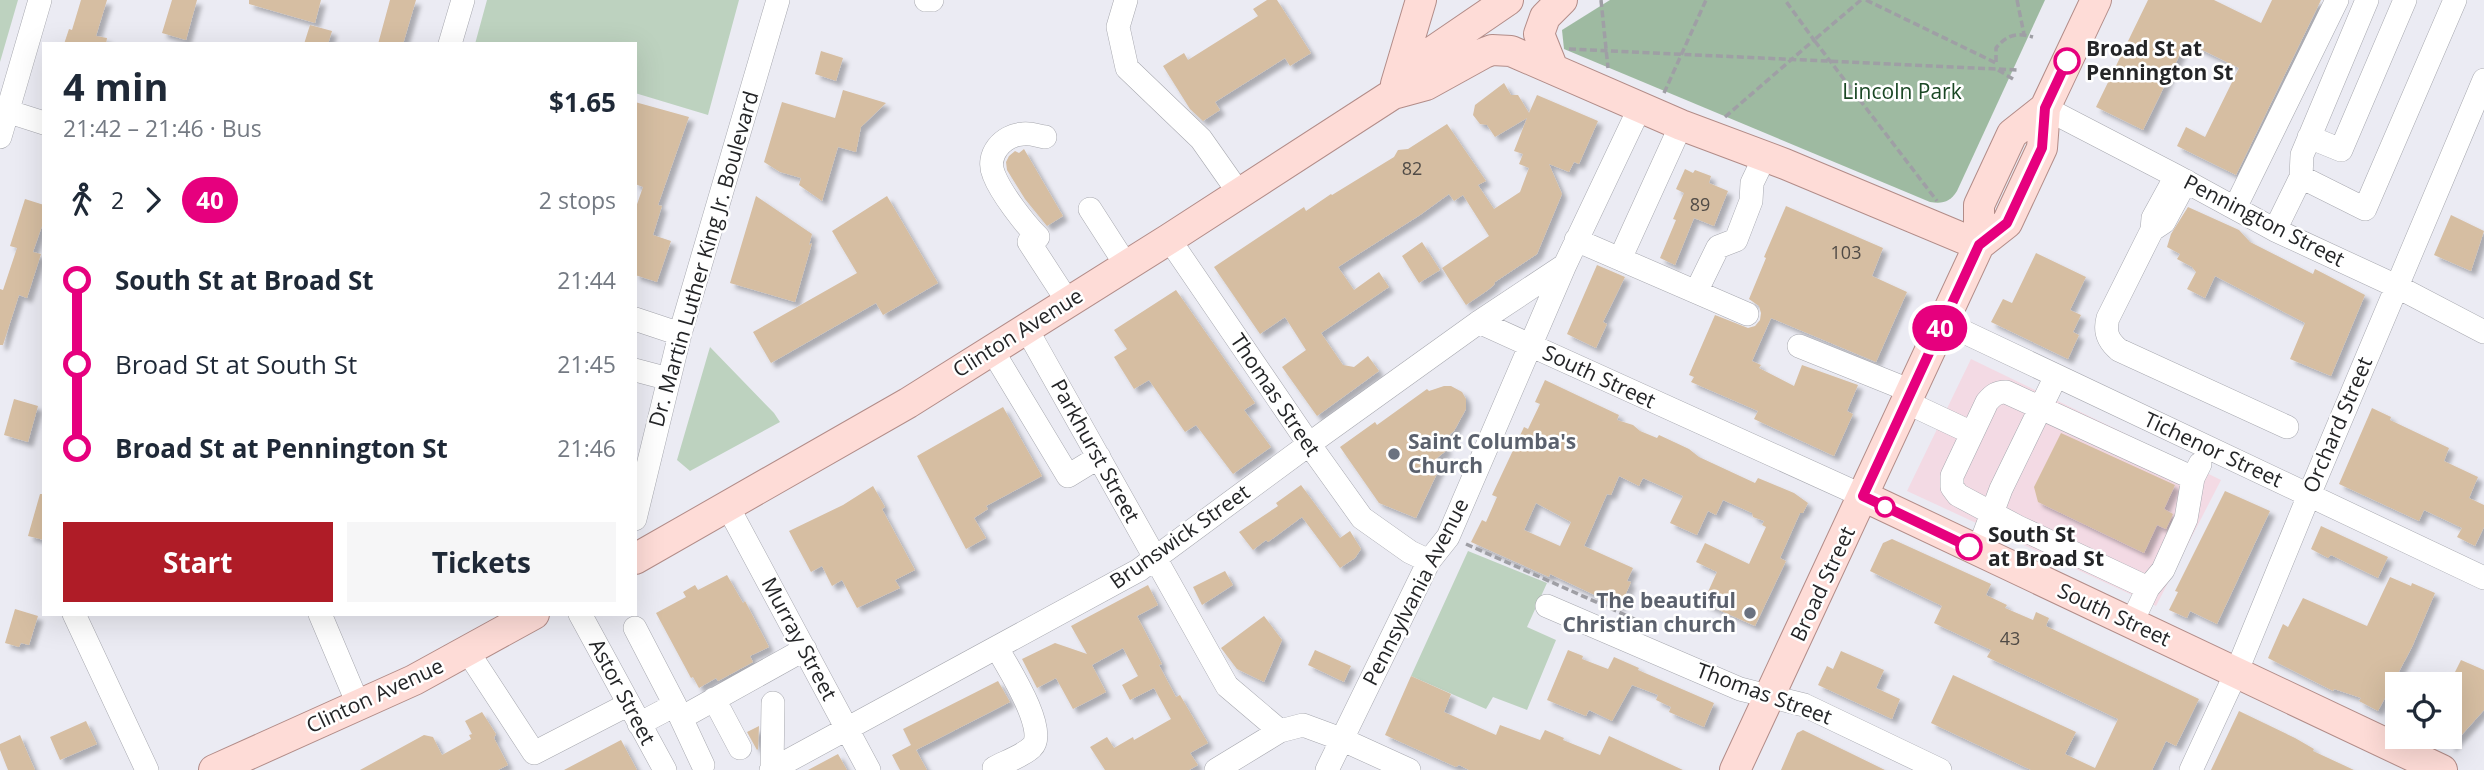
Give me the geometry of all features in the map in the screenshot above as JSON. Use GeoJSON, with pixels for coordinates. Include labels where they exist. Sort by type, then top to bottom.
{"type":"FeatureCollection","features":[{"type":"Feature","properties":{"kind":"main road"},"geometry":{"type":"LineString","coordinates":[[1393,94],[1421,0]]}},
{"type":"Feature","properties":{"kind":"main road"},"geometry":{"type":"LineString","coordinates":[[1393,94],[1429,54],[1508,0]]}},
{"type":"Feature","properties":{"kind":"main road"},"geometry":{"type":"LineString","coordinates":[[1555,59],[1539,34],[1545,17],[1562,0]]}},
{"type":"Feature","properties":{"kind":"main road","name":"Broad Street"},"geometry":{"type":"LineString","coordinates":[[1735,770],[1979,245],[2007,223],[2042,148],[2045,108],[2096,0]]}},
{"type":"Feature","properties":{"kind":"main road"},"geometry":{"type":"LineString","coordinates":[[1393,94],[1426,85],[1492,50],[1555,59],[1652,100],[1681,125],[1763,158],[1785,164],[1979,245]]}},
{"type":"Feature","properties":{"kind":"main road","name":"Clinton Avenue"},"geometry":{"type":"LineString","coordinates":[[637,557],[908,403],[1393,94]]}},
{"type":"Feature","properties":{"kind":"main road","name":"South Street"},"geometry":{"type":"LineString","coordinates":[[1863,496],[2442,770]]}},
{"type":"Feature","properties":{"kind":"main road","name":"Clinton Avenue"},"geometry":{"type":"LineString","coordinates":[[214,770],[414,680],[531,616]]}},
{"type":"Feature","properties":{"kind":"street"},"geometry":{"type":"LineString","coordinates":[[0,137],[4,110],[40,0]]}},
{"type":"Feature","properties":{"kind":"street"},"geometry":{"type":"LineString","coordinates":[[451,42],[463,0]]}},
{"type":"Feature","properties":{"kind":"street","name":"Dr. Martin Luther King Jr. Boulevard"},"geometry":{"type":"LineString","coordinates":[[637,511],[680,334],[778,0]]}},
{"type":"Feature","properties":{"kind":"street"},"geometry":{"type":"LineString","coordinates":[[926,0],[932,0]]}},
{"type":"Feature","properties":{"kind":"street"},"geometry":{"type":"LineString","coordinates":[[1126,0],[1118,27],[1128,68],[1201,139],[1239,193]]}},
{"type":"Feature","properties":{"kind":"street"},"geometry":{"type":"LineString","coordinates":[[2235,208],[2337,0]]}},
{"type":"Feature","properties":{"kind":"street"},"geometry":{"type":"LineString","coordinates":[[2275,230],[2301,177],[2302,155],[2367,0]]}},
{"type":"Feature","properties":{"kind":"street"},"geometry":{"type":"LineString","coordinates":[[2309,137],[2341,150],[2404,0]]}},
{"type":"Feature","properties":{"kind":"street"},"geometry":{"type":"LineString","coordinates":[[2301,177],[2365,209],[2455,0]]}},
{"type":"Feature","properties":{"kind":"street","name":"Orchard Street"},"geometry":{"type":"LineString","coordinates":[[2191,770],[2236,673],[2484,79]]}},
{"type":"Feature","properties":{"kind":"street","name":"Pennsylvania Avenue"},"geometry":{"type":"LineString","coordinates":[[1327,770],[1429,561],[1448,537],[1576,240],[1652,100]]}},
{"type":"Feature","properties":{"kind":"street","name":"Pennington Street"},"geometry":{"type":"LineString","coordinates":[[2045,108],[2275,230],[2396,286],[2484,332]]}},
{"type":"Feature","properties":{"kind":"street"},"geometry":{"type":"LineString","coordinates":[[4,110],[42,122]]}},
{"type":"Feature","properties":{"kind":"street"},"geometry":{"type":"LineString","coordinates":[[1620,259],[1681,125]]}},
{"type":"Feature","properties":{"kind":"street"},"geometry":{"type":"LineString","coordinates":[[1045,137],[1027,133],[1005,139],[998,145],[992,163],[993,174],[1026,225],[1068,302]]}},
{"type":"Feature","properties":{"kind":"street"},"geometry":{"type":"LineString","coordinates":[[1696,292],[1718,247],[1736,240],[1751,201],[1752,183],[1763,158]]}},
{"type":"Feature","properties":{"kind":"street"},"geometry":{"type":"LineString","coordinates":[[2181,178],[2153,218],[2152,230],[2108,318],[2106,329],[2112,344],[2119,350],[2287,427]]}},
{"type":"Feature","properties":{"kind":"street"},"geometry":{"type":"LineString","coordinates":[[1090,209],[1126,265]]}},
{"type":"Feature","properties":{"kind":"street","name":"Thomas Street"},"geometry":{"type":"LineString","coordinates":[[1169,239],[1362,518],[1410,552],[1429,561]]}},
{"type":"Feature","properties":{"kind":"street"},"geometry":{"type":"LineString","coordinates":[[1576,240],[1747,314]]}},
{"type":"Feature","properties":{"kind":"street","name":"Brunswick Street"},"geometry":{"type":"LineString","coordinates":[[772,770],[1139,570],[1479,322],[1565,265]]}},
{"type":"Feature","properties":{"kind":"street"},"geometry":{"type":"LineString","coordinates":[[637,320],[680,334]]}},
{"type":"Feature","properties":{"kind":"street","name":"South Street"},"geometry":{"type":"LineString","coordinates":[[1479,322],[1863,496]]}},
{"type":"Feature","properties":{"kind":"street","name":"Tichenor Street"},"geometry":{"type":"LineString","coordinates":[[1943,322],[2484,578]]}},
{"type":"Feature","properties":{"kind":"street","name":"Parkhurst Street"},"geometry":{"type":"LineString","coordinates":[[1026,328],[1227,686],[1280,731]]}},
{"type":"Feature","properties":{"kind":"street"},"geometry":{"type":"LineString","coordinates":[[1799,346],[1969,440]]}},
{"type":"Feature","properties":{"kind":"street"},"geometry":{"type":"LineString","coordinates":[[992,350],[1068,476],[1099,457]]}},
{"type":"Feature","properties":{"kind":"street"},"geometry":{"type":"LineString","coordinates":[[637,371],[669,379]]}},
{"type":"Feature","properties":{"kind":"street"},"geometry":{"type":"LineString","coordinates":[[1978,551],[2001,489],[2056,376]]}},
{"type":"Feature","properties":{"kind":"street"},"geometry":{"type":"LineString","coordinates":[[2148,588],[1958,495],[1953,490],[1951,479],[1987,402],[1995,393],[2006,392],[2193,478]]}},
{"type":"Feature","properties":{"kind":"street"},"geometry":{"type":"LineString","coordinates":[[2132,624],[2148,588],[2163,570],[2186,519],[2193,478],[2208,447]]}},
{"type":"Feature","properties":{"kind":"street","name":"Murray Street"},"geometry":{"type":"LineString","coordinates":[[728,507],[869,770]]}},
{"type":"Feature","properties":{"kind":"street","name":"Thomas Street"},"geometry":{"type":"LineString","coordinates":[[1547,606],[1740,689],[1804,705],[1940,770]]}},
{"type":"Feature","properties":{"kind":"street"},"geometry":{"type":"LineString","coordinates":[[75,616],[147,770]]}},
{"type":"Feature","properties":{"kind":"street"},"geometry":{"type":"LineString","coordinates":[[321,616],[358,705]]}},
{"type":"Feature","properties":{"kind":"street","name":"Astor Street"},"geometry":{"type":"LineString","coordinates":[[581,616],[665,770]]}},
{"type":"Feature","properties":{"kind":"street"},"geometry":{"type":"LineString","coordinates":[[635,628],[703,765]]}},
{"type":"Feature","properties":{"kind":"street"},"geometry":{"type":"LineString","coordinates":[[468,652],[534,753],[634,714],[678,712],[714,699],[805,649]]}},
{"type":"Feature","properties":{"kind":"street"},"geometry":{"type":"LineString","coordinates":[[994,768],[1032,747],[1036,740],[1026,701],[997,649]]}},
{"type":"Feature","properties":{"kind":"street"},"geometry":{"type":"LineString","coordinates":[[758,675],[779,712],[772,770]]}},
{"type":"Feature","properties":{"kind":"street"},"geometry":{"type":"LineString","coordinates":[[714,699],[740,748]]}},
{"type":"Feature","properties":{"kind":"street"},"geometry":{"type":"LineString","coordinates":[[1216,770],[1280,731],[1303,725],[1409,770]]}},
{"type":"Feature","properties":{"kind":"path"},"geometry":{"type":"LineString","coordinates":[[1601,0],[1608,70]]}},
{"type":"Feature","properties":{"kind":"path"},"geometry":{"type":"LineString","coordinates":[[1652,100],[1682,54],[1706,0]]}},
{"type":"Feature","properties":{"kind":"path"},"geometry":{"type":"LineString","coordinates":[[1785,0],[1940,206]]}},
{"type":"Feature","properties":{"kind":"path"},"geometry":{"type":"LineString","coordinates":[[1724,117],[1863,0],[1996,63]]}},
{"type":"Feature","properties":{"kind":"path"},"geometry":{"type":"LineString","coordinates":[[2017,0],[2024,34]]}},
{"type":"Feature","properties":{"kind":"path"},"geometry":{"type":"LineString","coordinates":[[2013,79],[1998,70],[1996,48],[2006,36],[2024,34],[2033,37]]}},
{"type":"Feature","properties":{"kind":"path"},"geometry":{"type":"LineString","coordinates":[[1555,59],[1607,50],[2018,70]]}},
{"type":"Feature","properties":{"kind":"path"},"geometry":{"type":"LineString","coordinates":[[1466,544],[1647,625]]}},
{"type":"Feature","properties":{"kind":"shaded area"},"geometry":{"type":"Polygon","coordinates":[[[1971,359],[2221,480],[2156,606],[1907,491],[1971,359]]]}},
{"type":"Feature","properties":{"kind":"green space"},"geometry":{"type":"Polygon","coordinates":[[[0,0],[18,0],[0,62],[0,0]]]}},
{"type":"Feature","properties":{"kind":"green space"},"geometry":{"type":"Polygon","coordinates":[[[487,0],[739,0],[708,115],[637,94],[637,42],[476,42],[487,0]]]}},
{"type":"Feature","properties":{"kind":"green space","name":"Lincoln Park"},"geometry":{"type":"Polygon","coordinates":[[[1610,0],[2045,0],[1957,191],[1949,200],[1939,203],[1930,202],[1564,49],[1562,30],[1610,0]]]}},
{"type":"Feature","properties":{"kind":"green space"},"geometry":{"type":"Polygon","coordinates":[[[710,347],[780,422],[690,471],[677,460],[710,347]]]}},
{"type":"Feature","properties":{"kind":"green space"},"geometry":{"type":"Polygon","coordinates":[[[1468,551],[1547,583],[1527,627],[1556,640],[1527,710],[1493,697],[1486,709],[1411,676],[1468,551]]]}},
{"type":"Feature","properties":{"kind":"building"},"geometry":{"type":"Polygon","coordinates":[[[81,0],[107,0],[96,36],[107,38],[106,42],[65,42],[69,29],[72,30],[81,0]]]}},
{"type":"Feature","properties":{"kind":"building"},"geometry":{"type":"Polygon","coordinates":[[[172,0],[197,0],[186,40],[162,33],[172,0]]]}},
{"type":"Feature","properties":{"kind":"building"},"geometry":{"type":"Polygon","coordinates":[[[249,0],[321,0],[315,23],[249,4],[249,0]]]}},
{"type":"Feature","properties":{"kind":"building"},"geometry":{"type":"Polygon","coordinates":[[[390,0],[416,0],[404,42],[379,42],[390,0]]]}},
{"type":"Feature","properties":{"kind":"building"},"geometry":{"type":"Polygon","coordinates":[[[1267,0],[1277,0],[1311,53],[1290,66],[1285,58],[1215,102],[1220,110],[1203,121],[1190,109],[1163,66],[1184,53],[1188,60],[1258,16],[1253,9],[1267,0]]]}},
{"type":"Feature","properties":{"kind":"building"},"geometry":{"type":"Polygon","coordinates":[[[2148,0],[2214,0],[2261,23],[2272,0],[2321,0],[2236,175],[2177,146],[2186,127],[2205,137],[2239,68],[2186,42],[2143,130],[2096,107],[2148,0]]]}},
{"type":"Feature","properties":{"kind":"building"},"geometry":{"type":"Polygon","coordinates":[[[310,25],[332,31],[329,42],[305,42],[310,25]]]}},
{"type":"Feature","properties":{"kind":"building"},"geometry":{"type":"Polygon","coordinates":[[[821,51],[843,58],[836,81],[815,74],[821,51]]]}},
{"type":"Feature","properties":{"kind":"building"},"geometry":{"type":"Polygon","coordinates":[[[1504,83],[1511,95],[1518,95],[1529,113],[1537,95],[1598,121],[1579,164],[1574,162],[1569,172],[1549,164],[1562,194],[1537,254],[1466,305],[1442,268],[1489,236],[1463,195],[1454,201],[1449,194],[1338,267],[1354,290],[1379,272],[1389,287],[1321,333],[1343,365],[1354,367],[1368,356],[1379,371],[1317,416],[1282,367],[1306,350],[1285,317],[1260,334],[1214,267],[1304,207],[1306,211],[1394,157],[1398,150],[1408,149],[1447,124],[1486,181],[1478,185],[1494,209],[1520,192],[1529,168],[1519,164],[1523,154],[1514,151],[1527,118],[1495,137],[1487,125],[1480,124],[1473,115],[1475,105],[1504,83]]]}},
{"type":"Feature","properties":{"kind":"building"},"geometry":{"type":"Polygon","coordinates":[[[843,90],[886,103],[861,127],[856,152],[838,147],[822,201],[799,185],[801,178],[780,172],[764,162],[782,102],[835,118],[843,90]]]}},
{"type":"Feature","properties":{"kind":"building"},"geometry":{"type":"Polygon","coordinates":[[[637,103],[689,117],[658,205],[662,206],[653,235],[671,241],[657,282],[637,276],[637,204],[643,187],[637,185],[637,103]]]}},
{"type":"Feature","properties":{"kind":"building"},"geometry":{"type":"Polygon","coordinates":[[[1024,149],[1063,216],[1047,226],[1025,199],[1007,170],[1006,162],[1009,156],[1024,149]]]}},
{"type":"Feature","properties":{"kind":"building"},"geometry":{"type":"Polygon","coordinates":[[[1685,169],[1711,176],[1709,183],[1728,191],[1714,226],[1694,218],[1675,265],[1660,258],[1684,193],[1676,189],[1685,169]]]}},
{"type":"Feature","properties":{"kind":"building"},"geometry":{"type":"Polygon","coordinates":[[[756,196],[812,234],[809,245],[812,243],[795,302],[730,283],[756,196]]]}},
{"type":"Feature","properties":{"kind":"building"},"geometry":{"type":"Polygon","coordinates":[[[887,196],[938,283],[883,315],[876,303],[771,363],[753,332],[857,273],[832,231],[887,196]]]}},
{"type":"Feature","properties":{"kind":"building"},"geometry":{"type":"Polygon","coordinates":[[[25,199],[42,204],[42,226],[33,252],[41,254],[27,298],[19,295],[3,345],[0,345],[0,289],[3,290],[17,248],[10,246],[25,199]]]}},
{"type":"Feature","properties":{"kind":"building"},"geometry":{"type":"Polygon","coordinates":[[[1786,206],[1883,248],[1872,276],[1907,292],[1876,362],[1771,318],[1752,361],[1761,365],[1759,368],[1794,386],[1802,365],[1858,385],[1847,411],[1853,414],[1834,456],[1754,419],[1758,411],[1691,382],[1694,377],[1689,375],[1715,315],[1748,328],[1755,326],[1760,320],[1759,306],[1749,299],[1786,206]]]}},
{"type":"Feature","properties":{"kind":"building"},"geometry":{"type":"Polygon","coordinates":[[[2188,207],[2239,230],[2250,242],[2313,274],[2315,269],[2365,295],[2331,376],[2290,359],[2305,323],[2215,276],[2205,298],[2187,289],[2196,272],[2177,259],[2180,254],[2167,247],[2171,234],[2188,207]]]}},
{"type":"Feature","properties":{"kind":"building"},"geometry":{"type":"Polygon","coordinates":[[[2451,215],[2484,231],[2471,271],[2434,255],[2451,215]]]}},
{"type":"Feature","properties":{"kind":"building"},"geometry":{"type":"Polygon","coordinates":[[[1422,242],[1440,270],[1419,283],[1402,256],[1422,242]]]}},
{"type":"Feature","properties":{"kind":"building"},"geometry":{"type":"Polygon","coordinates":[[[2036,253],[2086,277],[2070,310],[2081,315],[2073,332],[2079,335],[2068,359],[1991,322],[2003,299],[2012,303],[2036,253]]]}},
{"type":"Feature","properties":{"kind":"building"},"geometry":{"type":"Polygon","coordinates":[[[1597,265],[1625,277],[1603,322],[1607,324],[1596,348],[1567,334],[1597,265]]]}},
{"type":"Feature","properties":{"kind":"building"},"geometry":{"type":"Polygon","coordinates":[[[1176,290],[1255,403],[1244,410],[1271,447],[1233,474],[1196,425],[1185,432],[1149,380],[1134,389],[1114,357],[1127,349],[1114,330],[1176,290]]]}},
{"type":"Feature","properties":{"kind":"building"},"geometry":{"type":"Polygon","coordinates":[[[1545,380],[1619,415],[1617,420],[1633,425],[1640,431],[1657,438],[1659,435],[1755,483],[1758,478],[1794,493],[1808,503],[1803,513],[1800,513],[1780,558],[1786,561],[1755,626],[1703,603],[1717,572],[1696,562],[1705,543],[1749,564],[1766,527],[1762,525],[1764,521],[1753,517],[1752,513],[1723,500],[1716,515],[1708,511],[1697,535],[1670,523],[1683,496],[1643,478],[1639,486],[1619,476],[1611,495],[1607,494],[1584,546],[1633,568],[1627,581],[1631,582],[1620,607],[1550,574],[1549,577],[1471,542],[1482,520],[1486,522],[1497,497],[1492,495],[1524,427],[1528,429],[1540,404],[1535,402],[1545,380]],[[1536,503],[1524,530],[1560,546],[1571,522],[1536,503]]]}},
{"type":"Feature","properties":{"kind":"building","name":"Saint Columba's Church"},"geometry":{"type":"Polygon","coordinates":[[[1451,386],[1462,392],[1466,399],[1466,409],[1454,431],[1442,441],[1447,450],[1437,458],[1441,465],[1416,518],[1379,503],[1340,447],[1375,422],[1377,425],[1427,389],[1429,391],[1451,386]]]}},
{"type":"Feature","properties":{"kind":"building"},"geometry":{"type":"Polygon","coordinates":[[[14,399],[38,406],[28,442],[4,435],[14,399]]]}},
{"type":"Feature","properties":{"kind":"building"},"geometry":{"type":"Polygon","coordinates":[[[1003,407],[1042,476],[986,506],[988,509],[974,518],[986,538],[966,549],[917,456],[1003,407]]]}},
{"type":"Feature","properties":{"kind":"building"},"geometry":{"type":"Polygon","coordinates":[[[2372,408],[2391,417],[2390,420],[2449,448],[2444,461],[2478,477],[2469,498],[2484,505],[2484,527],[2475,546],[2457,537],[2462,528],[2424,510],[2419,521],[2339,484],[2372,408]]]}},
{"type":"Feature","properties":{"kind":"building"},"geometry":{"type":"Polygon","coordinates":[[[2061,433],[2175,485],[2164,509],[2173,514],[2166,529],[2157,525],[2144,553],[2038,502],[2034,487],[2061,433]]]}},
{"type":"Feature","properties":{"kind":"building"},"geometry":{"type":"Polygon","coordinates":[[[1301,485],[1340,538],[1350,531],[1361,549],[1355,558],[1340,568],[1302,517],[1253,550],[1239,532],[1278,506],[1276,503],[1301,485]]]}},
{"type":"Feature","properties":{"kind":"building"},"geometry":{"type":"Polygon","coordinates":[[[873,486],[885,507],[882,509],[915,570],[895,580],[900,588],[857,608],[842,580],[832,586],[822,566],[811,572],[789,531],[843,505],[873,486]]]}},
{"type":"Feature","properties":{"kind":"building"},"geometry":{"type":"Polygon","coordinates":[[[2225,491],[2270,511],[2217,624],[2190,611],[2187,618],[2169,610],[2178,592],[2175,591],[2225,491]]]}},
{"type":"Feature","properties":{"kind":"building"},"geometry":{"type":"Polygon","coordinates":[[[40,494],[42,494],[42,540],[28,536],[40,494]]]}},
{"type":"Feature","properties":{"kind":"building"},"geometry":{"type":"Polygon","coordinates":[[[2321,526],[2388,557],[2378,578],[2331,555],[2328,558],[2311,549],[2321,526]]]}},
{"type":"Feature","properties":{"kind":"building"},"geometry":{"type":"Polygon","coordinates":[[[1892,539],[1991,584],[1986,595],[2007,605],[2005,608],[2033,620],[2036,612],[2049,618],[2046,626],[2199,699],[2176,746],[2166,741],[2152,770],[2031,770],[1931,723],[1953,675],[2076,732],[2065,754],[2095,768],[2118,719],[1987,657],[1991,650],[1934,623],[1942,606],[1870,571],[1883,543],[1892,539]]]}},
{"type":"Feature","properties":{"kind":"building"},"geometry":{"type":"Polygon","coordinates":[[[1225,571],[1233,585],[1202,605],[1193,587],[1225,571]]]}},
{"type":"Feature","properties":{"kind":"building"},"geometry":{"type":"Polygon","coordinates":[[[727,575],[743,603],[745,601],[769,647],[750,656],[753,662],[699,688],[656,613],[686,597],[683,592],[695,585],[698,590],[727,575]]]}},
{"type":"Feature","properties":{"kind":"building"},"geometry":{"type":"Polygon","coordinates":[[[2390,577],[2435,593],[2399,672],[2385,672],[2385,698],[2378,711],[2359,701],[2361,698],[2334,689],[2333,691],[2268,658],[2283,624],[2288,627],[2303,598],[2367,626],[2390,577]]]}},
{"type":"Feature","properties":{"kind":"building"},"geometry":{"type":"Polygon","coordinates":[[[1148,585],[1158,605],[1137,616],[1176,697],[1180,695],[1208,743],[1190,753],[1198,765],[1189,770],[1105,770],[1090,747],[1107,737],[1114,748],[1171,719],[1154,688],[1130,700],[1122,685],[1138,676],[1123,648],[1092,665],[1106,692],[1073,709],[1056,678],[1037,688],[1022,659],[1055,643],[1087,654],[1071,626],[1148,585]]]}},
{"type":"Feature","properties":{"kind":"building"},"geometry":{"type":"Polygon","coordinates":[[[15,609],[38,616],[29,645],[21,643],[19,647],[5,643],[15,609]]]}},
{"type":"Feature","properties":{"kind":"building"},"geometry":{"type":"Polygon","coordinates":[[[1264,616],[1282,640],[1264,682],[1237,669],[1221,648],[1264,616]]]}},
{"type":"Feature","properties":{"kind":"building"},"geometry":{"type":"Polygon","coordinates":[[[1315,650],[1351,666],[1344,682],[1308,665],[1315,650]]]}},
{"type":"Feature","properties":{"kind":"building"},"geometry":{"type":"Polygon","coordinates":[[[1568,650],[1583,656],[1582,659],[1608,669],[1614,657],[1714,703],[1704,727],[1669,712],[1671,707],[1656,700],[1658,695],[1632,685],[1612,721],[1589,710],[1586,716],[1547,700],[1568,650]]]}},
{"type":"Feature","properties":{"kind":"building"},"geometry":{"type":"Polygon","coordinates":[[[1841,651],[1884,670],[1876,688],[1900,699],[1892,719],[1818,685],[1827,666],[1833,669],[1841,651]]]}},
{"type":"Feature","properties":{"kind":"building"},"geometry":{"type":"Polygon","coordinates":[[[2461,660],[2484,670],[2484,710],[2462,735],[2462,672],[2455,672],[2461,660]]]}},
{"type":"Feature","properties":{"kind":"building"},"geometry":{"type":"Polygon","coordinates":[[[1411,676],[1451,694],[1444,712],[1496,735],[1500,725],[1540,740],[1545,730],[1600,755],[1609,736],[1683,770],[1469,770],[1459,765],[1456,767],[1385,735],[1411,676]]]}},
{"type":"Feature","properties":{"kind":"building"},"geometry":{"type":"Polygon","coordinates":[[[998,681],[1010,702],[916,750],[927,770],[900,770],[892,755],[911,745],[903,729],[998,681]]]}},
{"type":"Feature","properties":{"kind":"building"},"geometry":{"type":"Polygon","coordinates":[[[2239,711],[2295,738],[2314,749],[2313,751],[2354,770],[2211,770],[2239,711]]]}},
{"type":"Feature","properties":{"kind":"building"},"geometry":{"type":"Polygon","coordinates":[[[482,712],[496,734],[494,738],[508,765],[498,770],[360,770],[424,735],[433,737],[442,755],[471,739],[469,735],[472,734],[465,721],[482,712]]]}},
{"type":"Feature","properties":{"kind":"building"},"geometry":{"type":"Polygon","coordinates":[[[86,721],[97,744],[60,760],[50,737],[86,721]]]}},
{"type":"Feature","properties":{"kind":"building"},"geometry":{"type":"Polygon","coordinates":[[[759,726],[758,749],[757,750],[747,732],[759,726]]]}},
{"type":"Feature","properties":{"kind":"building"},"geometry":{"type":"Polygon","coordinates":[[[1803,730],[1885,770],[1781,770],[1797,733],[1803,730]]]}},
{"type":"Feature","properties":{"kind":"building"},"geometry":{"type":"Polygon","coordinates":[[[20,735],[35,770],[8,770],[0,744],[20,735]]]}},
{"type":"Feature","properties":{"kind":"building"},"geometry":{"type":"Polygon","coordinates":[[[621,740],[637,770],[564,770],[621,740]]]}},
{"type":"Feature","properties":{"kind":"building"},"geometry":{"type":"Polygon","coordinates":[[[838,754],[847,770],[808,770],[838,754]]]}},
{"type":"Feature","properties":{"kind":"bus line","name":"40"},"geometry":{"type":"LineString","coordinates":[[1969,547],[1863,496],[1979,245],[2007,223],[2042,148],[2045,108],[2067,61]]}},
{"type":"Feature","properties":{"kind":"place","name":"Broad St at Pennington St"},"geometry":{"type":"Point","coordinates":[2067,61]}},
{"type":"Feature","properties":{"kind":"place","name":"Saint Columba's Church"},"geometry":{"type":"Point","coordinates":[1394,454]}},
{"type":"Feature","properties":{"kind":"place","name":"South St at Broad St"},"geometry":{"type":"Point","coordinates":[1969,547]}},
{"type":"Feature","properties":{"kind":"place","name":"The beautiful Christian church"},"geometry":{"type":"Point","coordinates":[1750,613]}}]}
